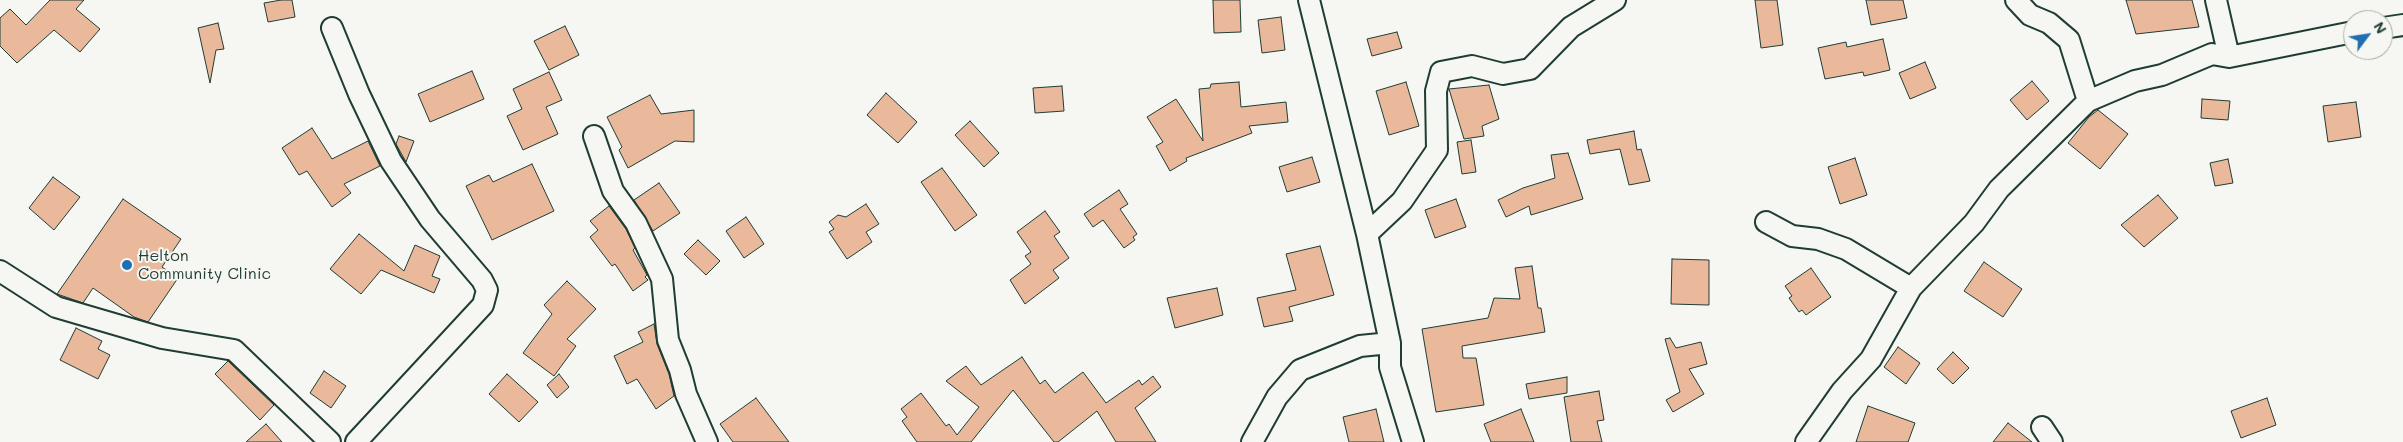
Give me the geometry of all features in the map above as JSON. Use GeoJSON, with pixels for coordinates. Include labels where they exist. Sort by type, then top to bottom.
{"type":"FeatureCollection","features":[{"type":"Feature","properties":{"kind":"street"},"geometry":{"type":"LineString","coordinates":[[1309,0],[1367,234],[1390,343],[1390,367],[1414,442]]}},
{"type":"Feature","properties":{"kind":"street"},"geometry":{"type":"LineString","coordinates":[[1367,234],[1402,201],[1437,150],[1436,91],[1441,72],[1472,66],[1503,74],[1530,69],[1571,27],[1615,0]]}},
{"type":"Feature","properties":{"kind":"street"},"geometry":{"type":"LineString","coordinates":[[2016,0],[2030,15],[2049,23],[2069,40],[2088,101]]}},
{"type":"Feature","properties":{"kind":"street"},"geometry":{"type":"LineString","coordinates":[[2216,0],[2229,57]]}},
{"type":"Feature","properties":{"kind":"street"},"geometry":{"type":"LineString","coordinates":[[332,28],[359,94],[391,161],[430,219],[482,280],[487,290],[483,305],[356,442]]}},
{"type":"Feature","properties":{"kind":"street"},"geometry":{"type":"LineString","coordinates":[[1806,442],[1842,391],[1871,359],[1911,288],[1974,223],[1999,189],[2088,101],[2135,81],[2162,75],[2212,54],[2229,57],[2343,34]]}},
{"type":"Feature","properties":{"kind":"street"},"geometry":{"type":"LineString","coordinates":[[594,136],[613,191],[636,223],[662,279],[668,340],[680,370],[686,394],[707,442]]}},
{"type":"Feature","properties":{"kind":"street"},"geometry":{"type":"LineString","coordinates":[[1766,222],[1792,236],[1818,239],[1846,249],[1911,288]]}},
{"type":"Feature","properties":{"kind":"street"},"geometry":{"type":"LineString","coordinates":[[0,271],[56,307],[162,338],[234,350],[330,442]]}},
{"type":"Feature","properties":{"kind":"street"},"geometry":{"type":"LineString","coordinates":[[1252,442],[1277,397],[1300,370],[1360,346],[1390,343]]}},
{"type":"Feature","properties":{"kind":"building"},"geometry":{"type":"Polygon","coordinates":[[[50,0],[84,0],[76,9],[100,29],[80,52],[54,30],[17,63],[0,46],[0,18],[10,9],[26,25],[50,0]]]}},
{"type":"Feature","properties":{"kind":"building"},"geometry":{"type":"Polygon","coordinates":[[[292,0],[295,17],[268,22],[264,3],[292,0]]]}},
{"type":"Feature","properties":{"kind":"building"},"geometry":{"type":"Polygon","coordinates":[[[1213,0],[1240,0],[1241,32],[1214,33],[1213,0]]]}},
{"type":"Feature","properties":{"kind":"building"},"geometry":{"type":"Polygon","coordinates":[[[1755,0],[1777,0],[1783,45],[1761,48],[1755,0]]]}},
{"type":"Feature","properties":{"kind":"building"},"geometry":{"type":"Polygon","coordinates":[[[1866,0],[1903,0],[1907,18],[1871,25],[1866,0]]]}},
{"type":"Feature","properties":{"kind":"building"},"geometry":{"type":"Polygon","coordinates":[[[2126,0],[2192,0],[2199,27],[2136,34],[2126,0]]]}},
{"type":"Feature","properties":{"kind":"building"},"geometry":{"type":"Polygon","coordinates":[[[1281,17],[1285,50],[1262,53],[1258,20],[1281,17]]]}},
{"type":"Feature","properties":{"kind":"building"},"geometry":{"type":"Polygon","coordinates":[[[218,23],[224,49],[216,50],[210,83],[198,28],[218,23]]]}},
{"type":"Feature","properties":{"kind":"building"},"geometry":{"type":"Polygon","coordinates":[[[565,26],[579,55],[549,70],[534,41],[565,26]]]}},
{"type":"Feature","properties":{"kind":"building"},"geometry":{"type":"Polygon","coordinates":[[[1397,32],[1402,48],[1372,56],[1367,39],[1397,32]]]}},
{"type":"Feature","properties":{"kind":"building"},"geometry":{"type":"Polygon","coordinates":[[[1883,39],[1890,70],[1864,76],[1863,72],[1825,79],[1818,48],[1846,42],[1847,47],[1883,39]]]}},
{"type":"Feature","properties":{"kind":"building"},"geometry":{"type":"Polygon","coordinates":[[[1925,62],[1936,88],[1910,99],[1899,73],[1925,62]]]}},
{"type":"Feature","properties":{"kind":"building"},"geometry":{"type":"Polygon","coordinates":[[[472,71],[484,99],[430,122],[418,94],[472,71]]]}},
{"type":"Feature","properties":{"kind":"building"},"geometry":{"type":"Polygon","coordinates":[[[549,72],[562,100],[546,107],[558,134],[523,150],[507,116],[522,109],[513,89],[549,72]]]}},
{"type":"Feature","properties":{"kind":"building"},"geometry":{"type":"Polygon","coordinates":[[[2032,81],[2049,101],[2027,120],[2010,100],[2032,81]]]}},
{"type":"Feature","properties":{"kind":"building"},"geometry":{"type":"Polygon","coordinates":[[[1239,82],[1241,107],[1286,102],[1288,122],[1249,126],[1252,133],[1186,158],[1187,161],[1170,171],[1156,146],[1163,142],[1147,117],[1176,99],[1203,141],[1199,89],[1210,88],[1211,84],[1239,82]]]}},
{"type":"Feature","properties":{"kind":"building"},"geometry":{"type":"Polygon","coordinates":[[[1406,82],[1419,126],[1389,135],[1376,91],[1406,82]]]}},
{"type":"Feature","properties":{"kind":"building"},"geometry":{"type":"Polygon","coordinates":[[[1489,85],[1499,119],[1482,126],[1484,136],[1464,139],[1449,89],[1489,85]]]}},
{"type":"Feature","properties":{"kind":"building"},"geometry":{"type":"Polygon","coordinates":[[[1062,86],[1064,111],[1035,113],[1033,88],[1062,86]]]}},
{"type":"Feature","properties":{"kind":"building"},"geometry":{"type":"Polygon","coordinates":[[[886,93],[917,122],[898,143],[867,115],[886,93]]]}},
{"type":"Feature","properties":{"kind":"building"},"geometry":{"type":"Polygon","coordinates":[[[650,95],[661,114],[694,110],[694,142],[675,141],[628,168],[619,150],[622,147],[607,117],[650,95]]]}},
{"type":"Feature","properties":{"kind":"building"},"geometry":{"type":"Polygon","coordinates":[[[2202,99],[2230,101],[2228,120],[2201,118],[2202,99]]]}},
{"type":"Feature","properties":{"kind":"building"},"geometry":{"type":"Polygon","coordinates":[[[2356,102],[2361,137],[2328,142],[2323,106],[2356,102]]]}},
{"type":"Feature","properties":{"kind":"building"},"geometry":{"type":"Polygon","coordinates":[[[2098,110],[2128,134],[2100,169],[2068,143],[2089,117],[2098,110]]]}},
{"type":"Feature","properties":{"kind":"building"},"geometry":{"type":"Polygon","coordinates":[[[970,121],[999,153],[984,167],[955,135],[970,121]]]}},
{"type":"Feature","properties":{"kind":"building"},"geometry":{"type":"Polygon","coordinates":[[[312,128],[332,159],[368,141],[380,166],[344,184],[351,193],[332,207],[307,171],[299,175],[282,148],[312,128]]]}},
{"type":"Feature","properties":{"kind":"building"},"geometry":{"type":"Polygon","coordinates":[[[1634,131],[1637,150],[1641,149],[1650,181],[1629,185],[1620,149],[1590,154],[1587,140],[1634,131]]]}},
{"type":"Feature","properties":{"kind":"building"},"geometry":{"type":"Polygon","coordinates":[[[399,136],[414,141],[406,162],[396,144],[399,136]]]}},
{"type":"Feature","properties":{"kind":"building"},"geometry":{"type":"Polygon","coordinates":[[[1471,140],[1476,172],[1462,174],[1457,142],[1471,140]]]}},
{"type":"Feature","properties":{"kind":"building"},"geometry":{"type":"Polygon","coordinates":[[[1568,153],[1583,199],[1531,215],[1529,206],[1506,217],[1498,200],[1523,188],[1555,178],[1551,155],[1568,153]]]}},
{"type":"Feature","properties":{"kind":"building"},"geometry":{"type":"Polygon","coordinates":[[[1312,157],[1320,182],[1287,192],[1279,167],[1312,157]]]}},
{"type":"Feature","properties":{"kind":"building"},"geometry":{"type":"Polygon","coordinates":[[[1855,158],[1867,195],[1840,204],[1828,167],[1855,158]]]}},
{"type":"Feature","properties":{"kind":"building"},"geometry":{"type":"Polygon","coordinates":[[[2228,159],[2233,183],[2215,186],[2210,163],[2228,159]]]}},
{"type":"Feature","properties":{"kind":"building"},"geometry":{"type":"Polygon","coordinates":[[[532,164],[554,211],[492,240],[466,186],[489,175],[493,182],[532,164]]]}},
{"type":"Feature","properties":{"kind":"building"},"geometry":{"type":"Polygon","coordinates":[[[942,168],[977,215],[955,231],[921,182],[942,168]]]}},
{"type":"Feature","properties":{"kind":"building"},"geometry":{"type":"Polygon","coordinates":[[[53,177],[80,197],[54,230],[29,208],[53,177]]]}},
{"type":"Feature","properties":{"kind":"building"},"geometry":{"type":"Polygon","coordinates":[[[659,183],[680,213],[653,231],[634,200],[659,183]]]}},
{"type":"Feature","properties":{"kind":"building"},"geometry":{"type":"Polygon","coordinates":[[[1119,190],[1128,204],[1120,209],[1137,234],[1133,237],[1135,240],[1124,248],[1103,220],[1093,227],[1084,214],[1119,190]]]}},
{"type":"Feature","properties":{"kind":"building"},"geometry":{"type":"Polygon","coordinates":[[[2158,195],[2178,218],[2144,247],[2121,225],[2158,195]]]}},
{"type":"Feature","properties":{"kind":"building","name":"Helton Community Clinic"},"geometry":{"type":"Polygon","coordinates":[[[123,199],[181,239],[162,267],[178,278],[148,322],[134,317],[93,288],[83,303],[57,294],[123,199]]]}},
{"type":"Feature","properties":{"kind":"building"},"geometry":{"type":"Polygon","coordinates":[[[1456,199],[1466,227],[1435,238],[1425,210],[1456,199]]]}},
{"type":"Feature","properties":{"kind":"building"},"geometry":{"type":"Polygon","coordinates":[[[866,204],[879,224],[866,232],[872,242],[847,259],[829,232],[834,229],[829,222],[838,215],[846,217],[866,204]]]}},
{"type":"Feature","properties":{"kind":"building"},"geometry":{"type":"Polygon","coordinates":[[[609,206],[626,229],[635,248],[633,250],[647,275],[645,277],[648,280],[633,291],[615,264],[612,266],[590,237],[598,230],[590,221],[609,206]]]}},
{"type":"Feature","properties":{"kind":"building"},"geometry":{"type":"Polygon","coordinates":[[[1045,211],[1060,232],[1054,236],[1069,258],[1053,270],[1059,278],[1025,304],[1010,280],[1031,264],[1025,256],[1031,252],[1017,232],[1045,211]]]}},
{"type":"Feature","properties":{"kind":"building"},"geometry":{"type":"Polygon","coordinates":[[[746,217],[764,244],[744,258],[726,231],[746,217]]]}},
{"type":"Feature","properties":{"kind":"building"},"geometry":{"type":"Polygon","coordinates":[[[359,234],[404,271],[415,245],[440,256],[432,276],[440,279],[434,293],[381,270],[361,294],[330,269],[359,234]]]}},
{"type":"Feature","properties":{"kind":"building"},"geometry":{"type":"Polygon","coordinates":[[[698,240],[720,261],[706,275],[684,254],[698,240]]]}},
{"type":"Feature","properties":{"kind":"building"},"geometry":{"type":"Polygon","coordinates":[[[1320,246],[1334,295],[1289,307],[1293,321],[1264,327],[1257,298],[1296,290],[1286,254],[1320,246]]]}},
{"type":"Feature","properties":{"kind":"building"},"geometry":{"type":"Polygon","coordinates":[[[1672,259],[1709,260],[1709,305],[1671,304],[1672,259]]]}},
{"type":"Feature","properties":{"kind":"building"},"geometry":{"type":"Polygon","coordinates":[[[1984,262],[2022,289],[2003,317],[1964,291],[1984,262]]]}},
{"type":"Feature","properties":{"kind":"building"},"geometry":{"type":"Polygon","coordinates":[[[1532,266],[1538,308],[1541,308],[1545,332],[1462,346],[1463,358],[1476,358],[1484,405],[1436,412],[1422,329],[1488,318],[1494,298],[1520,299],[1515,268],[1532,266]]]}},
{"type":"Feature","properties":{"kind":"building"},"geometry":{"type":"Polygon","coordinates":[[[1811,268],[1831,297],[1806,315],[1802,310],[1799,312],[1789,298],[1792,296],[1785,286],[1811,268]]]}},
{"type":"Feature","properties":{"kind":"building"},"geometry":{"type":"Polygon","coordinates":[[[567,281],[596,309],[567,339],[576,346],[554,376],[523,353],[552,314],[544,305],[567,281]]]}},
{"type":"Feature","properties":{"kind":"building"},"geometry":{"type":"Polygon","coordinates":[[[1217,288],[1223,315],[1175,328],[1167,298],[1217,288]]]}},
{"type":"Feature","properties":{"kind":"building"},"geometry":{"type":"Polygon","coordinates":[[[654,324],[657,344],[669,374],[674,396],[656,409],[637,379],[627,384],[614,356],[643,342],[638,332],[654,324]]]}},
{"type":"Feature","properties":{"kind":"building"},"geometry":{"type":"Polygon","coordinates":[[[76,328],[102,341],[98,349],[110,355],[98,379],[60,360],[76,328]]]}},
{"type":"Feature","properties":{"kind":"building"},"geometry":{"type":"Polygon","coordinates":[[[1670,338],[1676,348],[1701,342],[1707,364],[1689,369],[1704,394],[1673,412],[1666,400],[1680,392],[1665,339],[1670,338]]]}},
{"type":"Feature","properties":{"kind":"building"},"geometry":{"type":"Polygon","coordinates":[[[1898,347],[1920,363],[1906,384],[1884,367],[1898,347]]]}},
{"type":"Feature","properties":{"kind":"building"},"geometry":{"type":"Polygon","coordinates":[[[1953,352],[1969,368],[1953,384],[1937,369],[1953,352]]]}},
{"type":"Feature","properties":{"kind":"building"},"geometry":{"type":"Polygon","coordinates":[[[1022,357],[1040,384],[1045,380],[1055,393],[1083,372],[1106,403],[1139,380],[1142,385],[1153,376],[1161,387],[1135,408],[1156,442],[1116,442],[1097,411],[1058,442],[1054,442],[1013,390],[971,442],[917,442],[902,421],[907,417],[901,409],[921,393],[946,426],[949,424],[957,435],[979,407],[946,381],[966,366],[981,385],[1022,357]]]}},
{"type":"Feature","properties":{"kind":"building"},"geometry":{"type":"Polygon","coordinates":[[[228,361],[274,405],[260,420],[215,374],[228,361]]]}},
{"type":"Feature","properties":{"kind":"building"},"geometry":{"type":"Polygon","coordinates":[[[324,371],[346,386],[331,408],[310,393],[324,371]]]}},
{"type":"Feature","properties":{"kind":"building"},"geometry":{"type":"Polygon","coordinates":[[[507,374],[538,402],[519,422],[489,394],[507,374]]]}},
{"type":"Feature","properties":{"kind":"building"},"geometry":{"type":"Polygon","coordinates":[[[559,374],[569,387],[557,398],[547,385],[559,374]]]}},
{"type":"Feature","properties":{"kind":"building"},"geometry":{"type":"Polygon","coordinates":[[[1567,377],[1567,393],[1529,399],[1526,384],[1567,377]]]}},
{"type":"Feature","properties":{"kind":"building"},"geometry":{"type":"Polygon","coordinates":[[[1599,391],[1604,420],[1597,421],[1602,442],[1571,442],[1564,397],[1599,391]]]}},
{"type":"Feature","properties":{"kind":"building"},"geometry":{"type":"Polygon","coordinates":[[[756,398],[789,442],[733,442],[720,424],[756,398]]]}},
{"type":"Feature","properties":{"kind":"building"},"geometry":{"type":"Polygon","coordinates":[[[2267,398],[2276,425],[2241,438],[2231,411],[2267,398]]]}},
{"type":"Feature","properties":{"kind":"building"},"geometry":{"type":"Polygon","coordinates":[[[1868,406],[1915,423],[1908,442],[1856,442],[1868,406]]]}},
{"type":"Feature","properties":{"kind":"building"},"geometry":{"type":"Polygon","coordinates":[[[1376,409],[1384,442],[1349,442],[1343,417],[1376,409]]]}},
{"type":"Feature","properties":{"kind":"building"},"geometry":{"type":"Polygon","coordinates":[[[1521,409],[1534,442],[1491,442],[1484,424],[1521,409]]]}},
{"type":"Feature","properties":{"kind":"building"},"geometry":{"type":"Polygon","coordinates":[[[2008,423],[2032,442],[1993,442],[2008,423]]]}},
{"type":"Feature","properties":{"kind":"building"},"geometry":{"type":"Polygon","coordinates":[[[266,424],[282,442],[246,442],[266,424]]]}},
{"type":"Feature","properties":{"kind":"place","name":"Helton Community Clinic"},"geometry":{"type":"Point","coordinates":[127,265]}}]}
